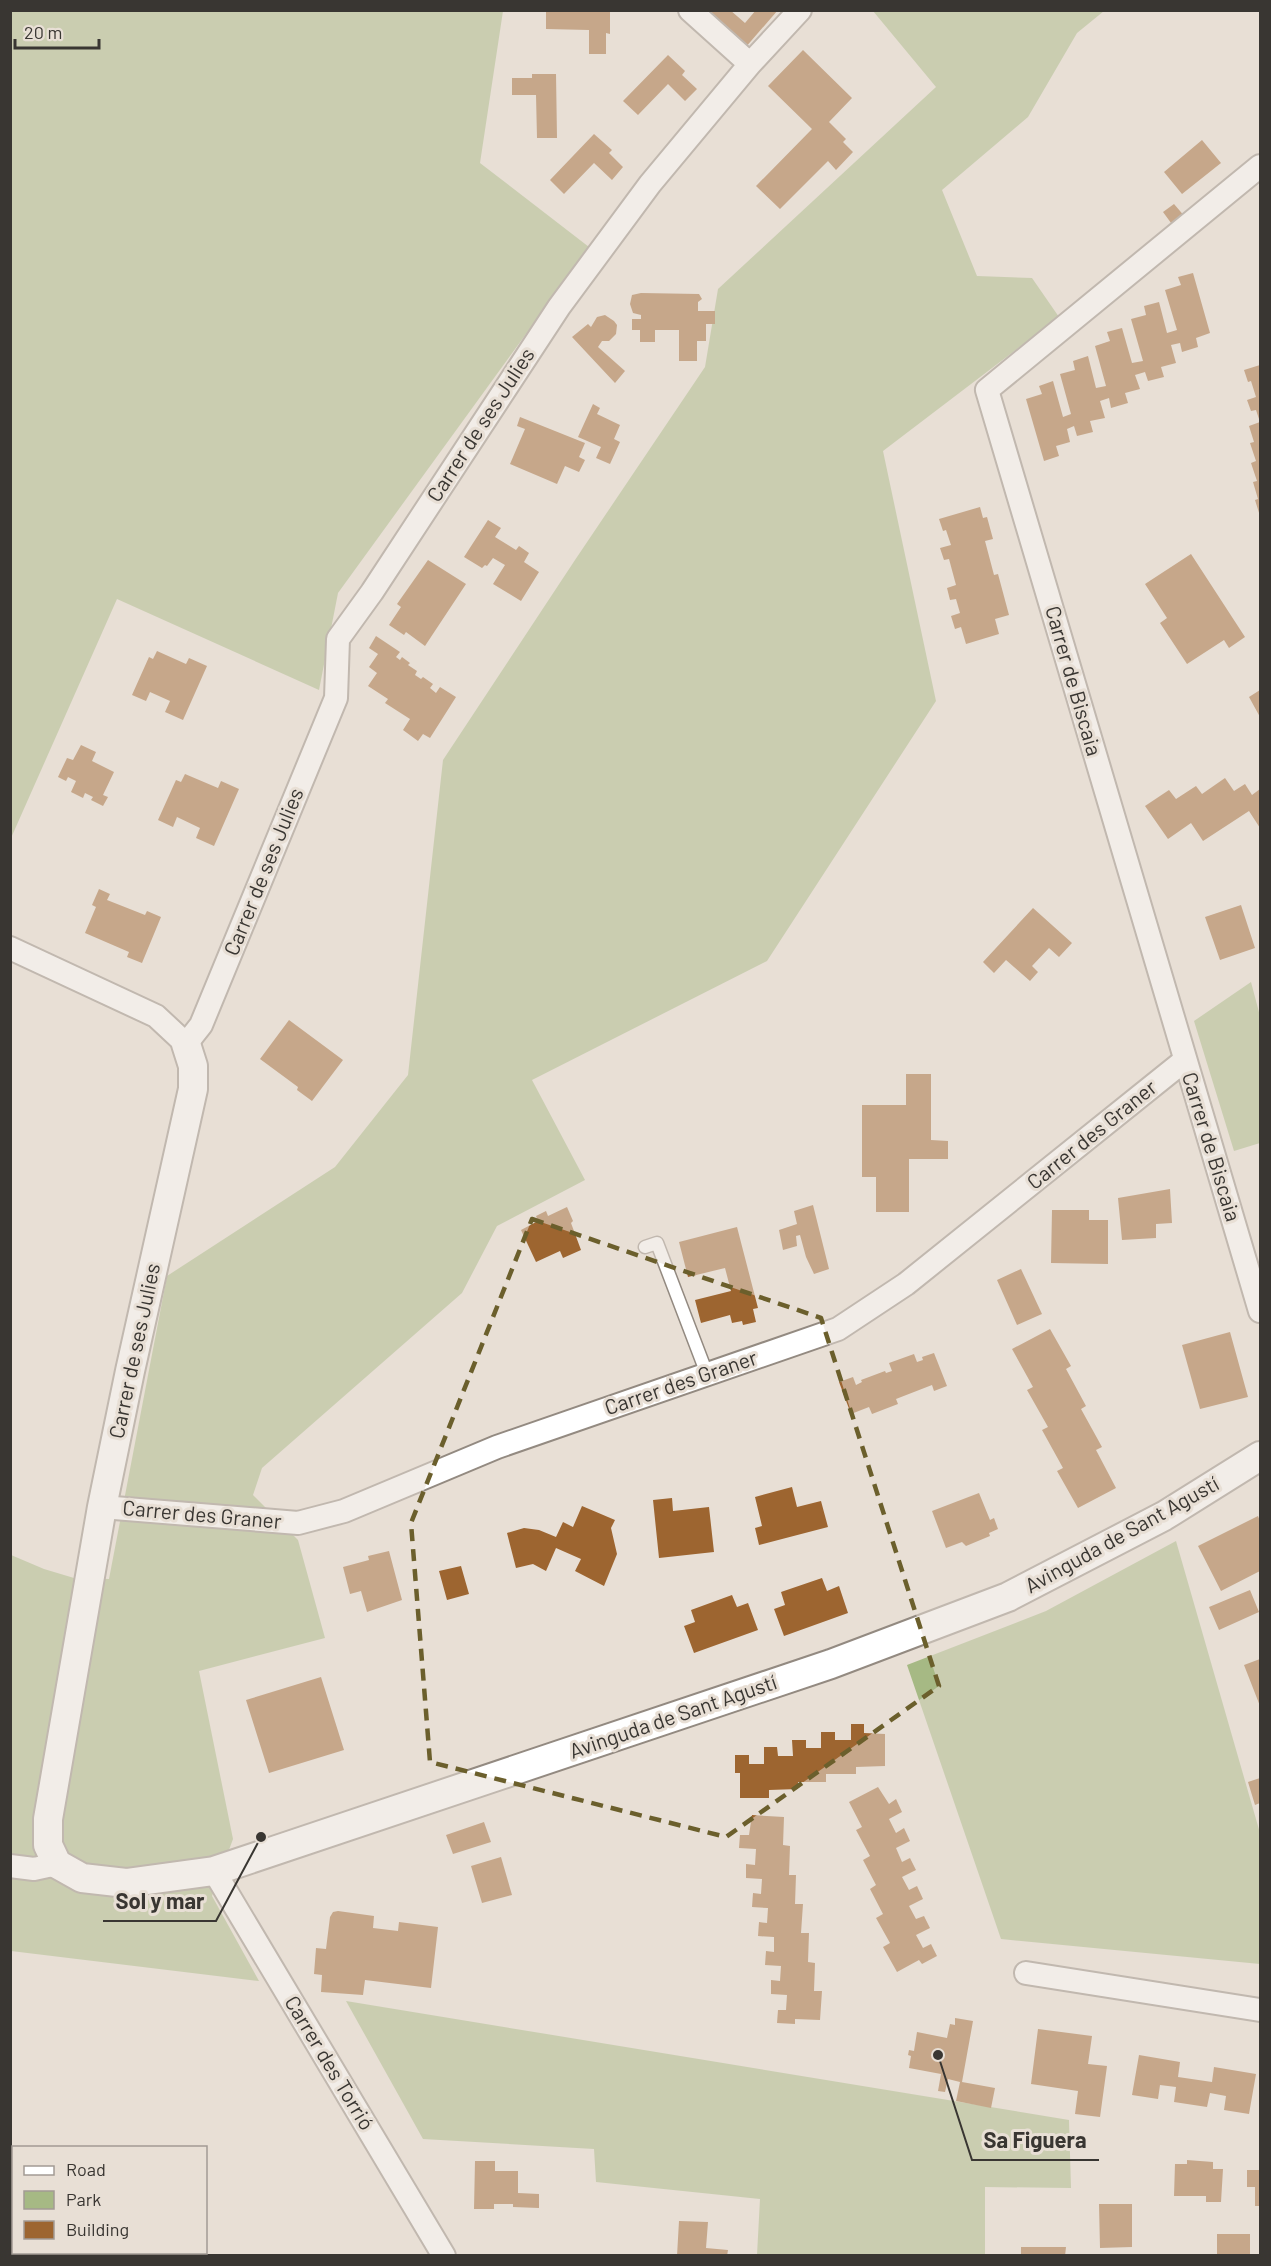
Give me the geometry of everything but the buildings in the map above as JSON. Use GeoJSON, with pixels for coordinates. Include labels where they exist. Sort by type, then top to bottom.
{"type":"FeatureCollection","features":[{"type":"Feature","properties":{"kind":"street"},"geometry":{"type":"LineString","coordinates":[[690,10],[750,64]]}},
{"type":"Feature","properties":{"kind":"street","name":"Carrer de ses Julies"},"geometry":{"type":"LineString","coordinates":[[57,1864],[48,1845],[48,1819],[102,1507],[193,1089],[193,1066],[186,1044],[201,1025],[336,698],[339,639],[559,306],[650,184],[750,64],[800,10]]}},
{"type":"Feature","properties":{"kind":"street","name":"Carrer de Biscaia"},"geometry":{"type":"LineString","coordinates":[[1260,166],[987,390],[1260,1311]]}},
{"type":"Feature","properties":{"kind":"street"},"geometry":{"type":"LineString","coordinates":[[10,948],[156,1016],[186,1044]]}},
{"type":"Feature","properties":{"kind":"street","name":"Carrer des Graner"},"geometry":{"type":"LineString","coordinates":[[102,1507],[298,1523],[344,1511],[497,1447],[837,1329],[906,1284],[1185,1060]]}},
{"type":"Feature","properties":{"kind":"street","name":"Avinguda de Sant Agustí"},"geometry":{"type":"LineString","coordinates":[[57,1864],[82,1878],[126,1883],[214,1871],[831,1664],[1008,1597],[1164,1516],[1260,1456]]}},
{"type":"Feature","properties":{"kind":"street"},"geometry":{"type":"LineString","coordinates":[[10,1866],[34,1869],[57,1864]]}},
{"type":"Feature","properties":{"kind":"street","name":"Carrer des Torrió"},"geometry":{"type":"LineString","coordinates":[[214,1871],[444,2256]]}},
{"type":"Feature","properties":{"kind":"street"},"geometry":{"type":"LineString","coordinates":[[1026,1973],[1260,2010]]}},
{"type":"Feature","properties":{"kind":"lane"},"geometry":{"type":"LineString","coordinates":[[645,1247],[657,1243],[707,1374]]}},
{"type":"Feature","properties":{"kind":"highlighted area"},"geometry":{"type":"Polygon","coordinates":[[[532,1219],[821,1318],[939,1686],[726,1837],[430,1762],[411,1523],[532,1219]]]}},
{"type":"Feature","properties":{"kind":"green space"},"geometry":{"type":"Polygon","coordinates":[[[11,11],[503,11],[480,163],[589,247],[338,593],[319,690],[117,599],[11,838],[11,11]]]}},
{"type":"Feature","properties":{"kind":"green space"},"geometry":{"type":"Polygon","coordinates":[[[873,11],[1104,11],[1077,33],[1028,117],[942,190],[977,276],[1032,278],[1059,317],[883,451],[936,701],[767,961],[532,1080],[585,1180],[497,1226],[462,1293],[262,1468],[253,1495],[298,1540],[325,1638],[199,1671],[233,1839],[212,1896],[259,1981],[11,1951],[11,1555],[44,1569],[74,1578],[109,1579],[167,1276],[335,1167],[408,1075],[443,760],[705,367],[718,289],[936,87],[873,11]]]}},
{"type":"Feature","properties":{"kind":"green space"},"geometry":{"type":"Polygon","coordinates":[[[1251,982],[1260,1016],[1260,1143],[1234,1151],[1194,1021],[1251,982]]]}},
{"type":"Feature","properties":{"kind":"green space"},"geometry":{"type":"Polygon","coordinates":[[[1176,1541],[1260,1833],[1260,1964],[1001,1939],[907,1665],[1046,1611],[1176,1541]]]}},
{"type":"Feature","properties":{"kind":"green space"},"geometry":{"type":"Polygon","coordinates":[[[346,2001],[1069,2120],[1071,2188],[985,2187],[985,2255],[757,2255],[760,2199],[596,2182],[594,2149],[423,2139],[346,2001]]]}},
{"type":"Feature","properties":{"kind":"place","name":"Sol y mar"},"geometry":{"type":"Point","coordinates":[261,1837]}},
{"type":"Feature","properties":{"kind":"place","name":"Sa Figuera"},"geometry":{"type":"Point","coordinates":[938,2055]}}]}
